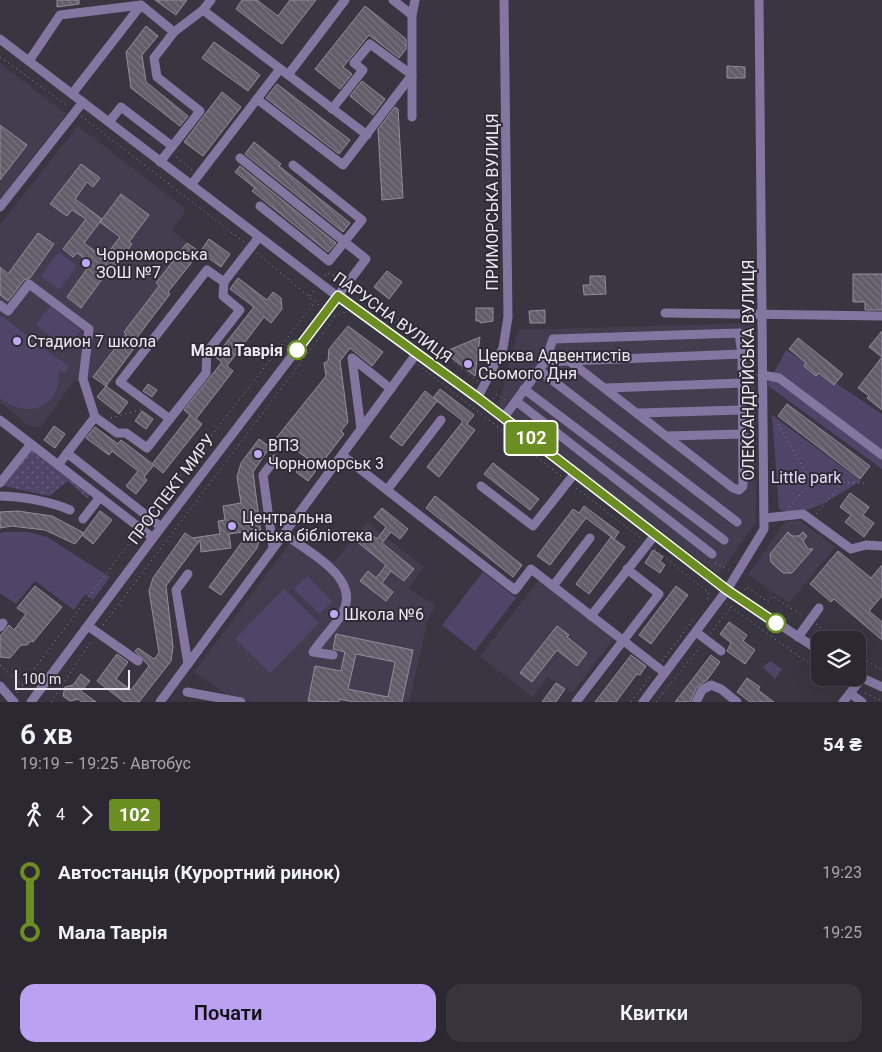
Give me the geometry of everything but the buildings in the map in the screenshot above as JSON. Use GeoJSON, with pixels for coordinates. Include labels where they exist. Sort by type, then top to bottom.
{"type":"FeatureCollection","features":[{"type":"Feature","properties":{"kind":"street"},"geometry":{"type":"LineString","coordinates":[[160,162],[200,110],[157,76],[154,58],[174,32],[203,10],[211,0]]}},
{"type":"Feature","properties":{"kind":"street"},"geometry":{"type":"LineString","coordinates":[[191,185],[257,99],[284,72],[345,0]]}},
{"type":"Feature","properties":{"kind":"street"},"geometry":{"type":"LineString","coordinates":[[393,0],[412,15]]}},
{"type":"Feature","properties":{"kind":"street"},"geometry":{"type":"LineString","coordinates":[[412,117],[412,15],[415,0]]}},
{"type":"Feature","properties":{"kind":"street","name":"ПРИМОРСЬКА ВУЛИЦЯ"},"geometry":{"type":"LineString","coordinates":[[478,398],[503,348],[508,317],[504,0]]}},
{"type":"Feature","properties":{"kind":"street","name":"ОЛЕКСАНДРІЙСЬКА ВУЛИЦЯ"},"geometry":{"type":"LineString","coordinates":[[643,702],[661,670],[696,632],[727,590],[761,536],[765,518],[759,0]]}},
{"type":"Feature","properties":{"kind":"street"},"geometry":{"type":"LineString","coordinates":[[29,61],[60,15],[141,5],[174,32]]}},
{"type":"Feature","properties":{"kind":"street"},"geometry":{"type":"LineString","coordinates":[[72,94],[141,5]]}},
{"type":"Feature","properties":{"kind":"street"},"geometry":{"type":"LineString","coordinates":[[203,10],[366,135]]}},
{"type":"Feature","properties":{"kind":"street","name":"ПАРУСНА ВУЛИЦЯ"},"geometry":{"type":"LineString","coordinates":[[0,39],[352,306],[414,357],[504,417],[738,598],[811,645]]}},
{"type":"Feature","properties":{"kind":"street"},"geometry":{"type":"LineString","coordinates":[[332,109],[363,70],[354,63],[370,44],[412,76]]}},
{"type":"Feature","properties":{"kind":"street"},"geometry":{"type":"LineString","coordinates":[[257,99],[343,165],[412,76]]}},
{"type":"Feature","properties":{"kind":"street"},"geometry":{"type":"LineString","coordinates":[[2,201],[83,102]]}},
{"type":"Feature","properties":{"kind":"street"},"geometry":{"type":"LineString","coordinates":[[109,122],[121,107],[170,149]]}},
{"type":"Feature","properties":{"kind":"street"},"geometry":{"type":"LineString","coordinates":[[240,158],[345,242]]}},
{"type":"Feature","properties":{"kind":"street"},"geometry":{"type":"LineString","coordinates":[[260,206],[329,261],[345,242],[362,220],[293,165]]}},
{"type":"Feature","properties":{"kind":"street"},"geometry":{"type":"LineString","coordinates":[[0,304],[8,311],[29,284],[89,329],[82,379],[98,419],[117,433],[126,433],[147,448],[206,373],[207,352],[240,310],[223,296],[224,282],[259,237]]}},
{"type":"Feature","properties":{"kind":"street","name":"ПРОСПЕКТ МИРУ"},"geometry":{"type":"LineString","coordinates":[[34,699],[161,527],[366,259],[345,242]]}},
{"type":"Feature","properties":{"kind":"street"},"geometry":{"type":"LineString","coordinates":[[170,419],[120,382],[207,270],[224,282]]}},
{"type":"Feature","properties":{"kind":"street"},"geometry":{"type":"LineString","coordinates":[[665,313],[882,316]]}},
{"type":"Feature","properties":{"kind":"street"},"geometry":{"type":"LineString","coordinates":[[504,417],[545,362],[553,339],[739,333],[742,354],[743,486],[739,490],[733,488],[607,388],[568,360]]}},
{"type":"Feature","properties":{"kind":"street"},"geometry":{"type":"LineString","coordinates":[[545,362],[742,354]]}},
{"type":"Feature","properties":{"kind":"street"},"geometry":{"type":"LineString","coordinates":[[160,702],[414,357]]}},
{"type":"Feature","properties":{"kind":"street"},"geometry":{"type":"LineString","coordinates":[[361,429],[352,358],[391,389]]}},
{"type":"Feature","properties":{"kind":"street"},"geometry":{"type":"LineString","coordinates":[[539,370],[738,522]]}},
{"type":"Feature","properties":{"kind":"street"},"geometry":{"type":"LineString","coordinates":[[762,375],[779,378],[882,455]]}},
{"type":"Feature","properties":{"kind":"street"},"geometry":{"type":"LineString","coordinates":[[607,388],[742,383]]}},
{"type":"Feature","properties":{"kind":"street"},"geometry":{"type":"LineString","coordinates":[[524,389],[724,540]]}},
{"type":"Feature","properties":{"kind":"street"},"geometry":{"type":"LineString","coordinates":[[516,401],[712,554]]}},
{"type":"Feature","properties":{"kind":"street"},"geometry":{"type":"LineString","coordinates":[[639,413],[742,410]]}},
{"type":"Feature","properties":{"kind":"street"},"geometry":{"type":"LineString","coordinates":[[58,465],[98,419]]}},
{"type":"Feature","properties":{"kind":"street"},"geometry":{"type":"LineString","coordinates":[[0,420],[153,538]]}},
{"type":"Feature","properties":{"kind":"street"},"geometry":{"type":"LineString","coordinates":[[387,490],[441,420]]}},
{"type":"Feature","properties":{"kind":"street"},"geometry":{"type":"LineString","coordinates":[[668,436],[742,434]]}},
{"type":"Feature","properties":{"kind":"street"},"geometry":{"type":"LineString","coordinates":[[0,482],[31,444]]}},
{"type":"Feature","properties":{"kind":"street"},"geometry":{"type":"LineString","coordinates":[[67,453],[161,527]]}},
{"type":"Feature","properties":{"kind":"street"},"geometry":{"type":"LineString","coordinates":[[342,455],[515,590],[532,569],[661,670]]}},
{"type":"Feature","properties":{"kind":"street"},"geometry":{"type":"LineString","coordinates":[[273,548],[263,475],[275,459]]}},
{"type":"Feature","properties":{"kind":"street"},"geometry":{"type":"LineString","coordinates":[[481,486],[533,526],[575,473]]}},
{"type":"Feature","properties":{"kind":"street"},"geometry":{"type":"LineString","coordinates":[[0,496],[22,496],[49,501],[70,510]]}},
{"type":"Feature","properties":{"kind":"street"},"geometry":{"type":"LineString","coordinates":[[83,519],[100,497]]}},
{"type":"Feature","properties":{"kind":"street"},"geometry":{"type":"LineString","coordinates":[[765,518],[803,514],[851,549],[866,545],[882,546]]}},
{"type":"Feature","properties":{"kind":"street"},"geometry":{"type":"LineString","coordinates":[[284,534],[335,571],[342,581],[346,591],[343,613],[313,652],[333,655]]}},
{"type":"Feature","properties":{"kind":"street"},"geometry":{"type":"LineString","coordinates":[[591,616],[655,535]]}},
{"type":"Feature","properties":{"kind":"street"},"geometry":{"type":"LineString","coordinates":[[553,586],[590,538]]}},
{"type":"Feature","properties":{"kind":"street"},"geometry":{"type":"LineString","coordinates":[[576,702],[659,594],[628,569]]}},
{"type":"Feature","properties":{"kind":"street"},"geometry":{"type":"LineString","coordinates":[[188,574],[176,590],[188,664]]}},
{"type":"Feature","properties":{"kind":"street"},"geometry":{"type":"LineString","coordinates":[[798,637],[819,608]]}},
{"type":"Feature","properties":{"kind":"street"},"geometry":{"type":"LineString","coordinates":[[88,626],[138,661]]}},
{"type":"Feature","properties":{"kind":"street"},"geometry":{"type":"LineString","coordinates":[[696,632],[721,650]]}},
{"type":"Feature","properties":{"kind":"street"},"geometry":{"type":"LineString","coordinates":[[866,680],[882,687]]}},
{"type":"Feature","properties":{"kind":"street"},"geometry":{"type":"LineString","coordinates":[[696,702],[702,690],[711,685],[721,689],[738,702]]}},
{"type":"Feature","properties":{"kind":"street"},"geometry":{"type":"LineString","coordinates":[[0,686],[13,701]]}},
{"type":"Feature","properties":{"kind":"street"},"geometry":{"type":"LineString","coordinates":[[843,702],[854,686]]}},
{"type":"Feature","properties":{"kind":"street"},"geometry":{"type":"LineString","coordinates":[[188,692],[241,702]]}},
{"type":"Feature","properties":{"kind":"street"},"geometry":{"type":"LineString","coordinates":[[850,693],[862,702]]}},
{"type":"Feature","properties":{"kind":"path"},"geometry":{"type":"LineString","coordinates":[[0,56],[251,247],[335,317]]}},
{"type":"Feature","properties":{"kind":"path"},"geometry":{"type":"LineString","coordinates":[[170,149],[199,175]]}},
{"type":"Feature","properties":{"kind":"path"},"geometry":{"type":"LineString","coordinates":[[51,702],[98,632],[335,317],[347,312],[363,290],[484,386],[497,394]]}},
{"type":"Feature","properties":{"kind":"path"},"geometry":{"type":"LineString","coordinates":[[148,517],[315,302]]}},
{"type":"Feature","properties":{"kind":"path"},"geometry":{"type":"LineString","coordinates":[[414,357],[709,593],[721,599],[730,608],[811,665]]}},
{"type":"Feature","properties":{"kind":"path"},"geometry":{"type":"LineString","coordinates":[[98,419],[153,406]]}},
{"type":"Feature","properties":{"kind":"path"},"geometry":{"type":"LineString","coordinates":[[778,424],[812,482]]}},
{"type":"Feature","properties":{"kind":"path"},"geometry":{"type":"LineString","coordinates":[[780,517],[812,482],[866,483]]}},
{"type":"Feature","properties":{"kind":"path"},"geometry":{"type":"LineString","coordinates":[[811,520],[843,482]]}},
{"type":"Feature","properties":{"kind":"path"},"geometry":{"type":"LineString","coordinates":[[13,701],[22,685],[140,528]]}},
{"type":"Feature","properties":{"kind":"path"},"geometry":{"type":"LineString","coordinates":[[656,702],[747,587],[768,602],[772,596],[825,631]]}},
{"type":"Feature","properties":{"kind":"path"},"geometry":{"type":"LineString","coordinates":[[707,602],[709,593]]}},
{"type":"Feature","properties":{"kind":"path"},"geometry":{"type":"LineString","coordinates":[[631,702],[661,670],[696,617]]}},
{"type":"Feature","properties":{"kind":"path"},"geometry":{"type":"LineString","coordinates":[[866,661],[882,670]]}},
{"type":"Feature","properties":{"kind":"path"},"geometry":{"type":"LineString","coordinates":[[0,665],[34,699]]}},
{"type":"Feature","properties":{"kind":"shaded area"},"geometry":{"type":"Polygon","coordinates":[[[0,63],[66,114],[0,199],[0,63]]]}},
{"type":"Feature","properties":{"kind":"shaded area","name":"Чорноморська ЗОШ №7"},"geometry":{"type":"Polygon","coordinates":[[[78,126],[184,208],[184,213],[172,230],[187,243],[156,283],[159,286],[93,377],[74,381],[41,427],[29,426],[0,402],[0,225],[78,126]]]}},
{"type":"Feature","properties":{"kind":"shaded area"},"geometry":{"type":"Polygon","coordinates":[[[754,323],[756,522],[719,575],[498,408],[518,330],[754,323]]]}},
{"type":"Feature","properties":{"kind":"shaded area"},"geometry":{"type":"Polygon","coordinates":[[[799,520],[835,547],[789,603],[748,575],[785,522],[799,520]]]}},
{"type":"Feature","properties":{"kind":"shaded area","name":"Школа №6"},"geometry":{"type":"Polygon","coordinates":[[[367,522],[424,567],[408,588],[436,606],[428,619],[409,702],[253,702],[226,694],[194,672],[296,535],[334,562],[367,522]]]}},
{"type":"Feature","properties":{"kind":"shaded area"},"geometry":{"type":"Polygon","coordinates":[[[539,580],[614,638],[572,693],[548,677],[532,697],[480,656],[539,580]]]}},
{"type":"Feature","properties":{"kind":"green space"},"geometry":{"type":"Polygon","coordinates":[[[59,252],[77,266],[59,290],[41,276],[59,252]]]}},
{"type":"Feature","properties":{"kind":"green space"},"geometry":{"type":"Polygon","coordinates":[[[50,306],[81,330],[67,348],[36,325],[50,306]]]}},
{"type":"Feature","properties":{"kind":"green space","name":"Стадион 7 школа"},"geometry":{"type":"Polygon","coordinates":[[[0,315],[69,367],[64,373],[59,371],[58,384],[54,394],[48,402],[40,407],[31,409],[21,408],[10,405],[0,398],[0,315]]]}},
{"type":"Feature","properties":{"kind":"green space"},"geometry":{"type":"Polygon","coordinates":[[[786,350],[882,414],[882,469],[767,385],[786,350]]]}},
{"type":"Feature","properties":{"kind":"green space","name":"Little park"},"geometry":{"type":"Polygon","coordinates":[[[772,415],[861,481],[832,499],[810,509],[800,512],[789,512],[779,509],[772,415]]]}},
{"type":"Feature","properties":{"kind":"green space"},"geometry":{"type":"Polygon","coordinates":[[[31,444],[93,492],[87,498],[68,481],[49,496],[0,485],[31,444]]]}},
{"type":"Feature","properties":{"kind":"green space"},"geometry":{"type":"Polygon","coordinates":[[[28,532],[47,537],[110,577],[93,600],[85,594],[74,610],[35,581],[16,604],[0,593],[0,533],[28,532]]]}},
{"type":"Feature","properties":{"kind":"green space"},"geometry":{"type":"Polygon","coordinates":[[[483,572],[516,598],[475,651],[442,625],[483,572]]]}},
{"type":"Feature","properties":{"kind":"green space"},"geometry":{"type":"Polygon","coordinates":[[[307,576],[332,601],[320,614],[294,589],[307,576]]]}},
{"type":"Feature","properties":{"kind":"green space"},"geometry":{"type":"Polygon","coordinates":[[[284,589],[319,623],[270,673],[235,639],[284,589]]]}},
{"type":"Feature","properties":{"kind":"green space"},"geometry":{"type":"Polygon","coordinates":[[[770,661],[782,669],[775,679],[763,667],[770,661]]]}},
{"type":"Feature","properties":{"kind":"bus line","name":"102"},"geometry":{"type":"LineString","coordinates":[[297,350],[338,296],[478,398],[727,590],[776,623]]}},
{"type":"Feature","properties":{"kind":"place","name":"Чорноморська ЗОШ №7"},"geometry":{"type":"Point","coordinates":[86,263]}},
{"type":"Feature","properties":{"kind":"place","name":"Стадион 7 школа"},"geometry":{"type":"Point","coordinates":[17,341]}},
{"type":"Feature","properties":{"kind":"place","name":"Мала Таврія"},"geometry":{"type":"Point","coordinates":[297,350]}},
{"type":"Feature","properties":{"kind":"place","name":"Церква Адвентистів Сьомого Дня"},"geometry":{"type":"Point","coordinates":[468,364]}},
{"type":"Feature","properties":{"kind":"place","name":"ВПЗ Чорноморськ 3"},"geometry":{"type":"Point","coordinates":[258,454]}},
{"type":"Feature","properties":{"kind":"place","name":"Центральна міська бібліотека"},"geometry":{"type":"Point","coordinates":[232,526]}},
{"type":"Feature","properties":{"kind":"place","name":"Школа №6"},"geometry":{"type":"Point","coordinates":[334,614]}}]}
